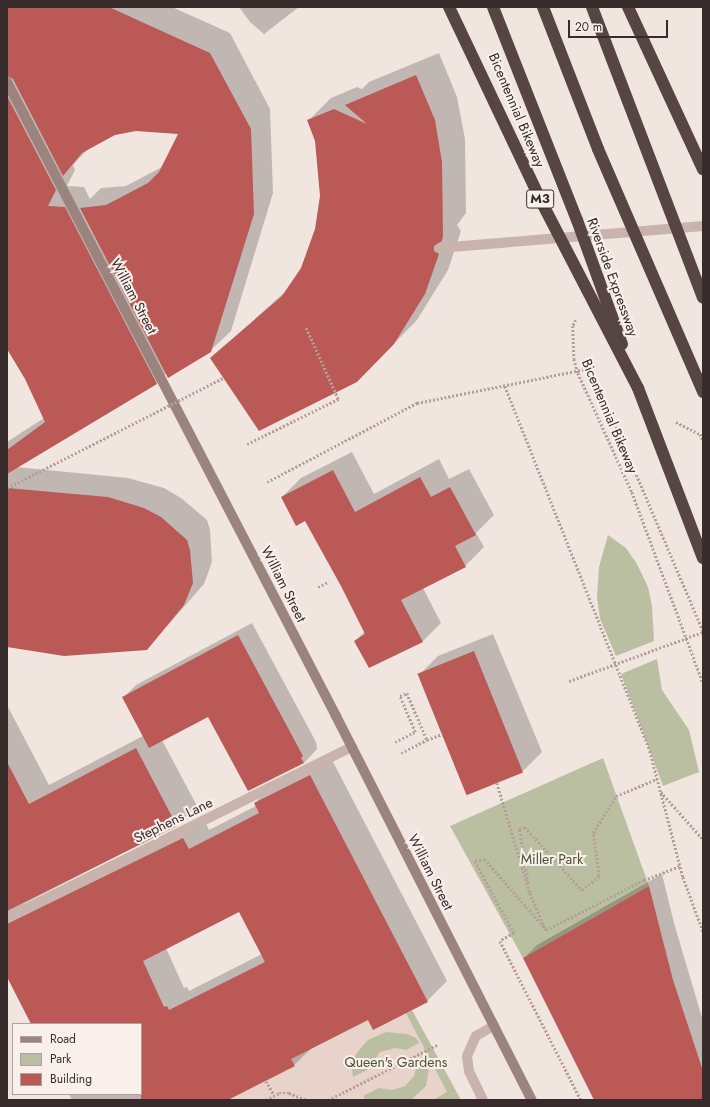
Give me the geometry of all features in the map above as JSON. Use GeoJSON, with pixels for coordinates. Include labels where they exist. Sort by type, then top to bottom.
{"type":"FeatureCollection","features":[{"type":"Feature","properties":{"kind":"highway","name":"M3"},"geometry":{"type":"LineString","coordinates":[[449,7],[541,201],[638,388]]}},
{"type":"Feature","properties":{"kind":"highway","name":"Riverside Expressway"},"geometry":{"type":"LineString","coordinates":[[493,7],[577,220],[638,388],[703,558]]}},
{"type":"Feature","properties":{"kind":"highway"},"geometry":{"type":"LineString","coordinates":[[543,7],[598,149],[703,392]]}},
{"type":"Feature","properties":{"kind":"highway"},"geometry":{"type":"LineString","coordinates":[[592,7],[703,298]]}},
{"type":"Feature","properties":{"kind":"highway"},"geometry":{"type":"LineString","coordinates":[[628,7],[703,169]]}},
{"type":"Feature","properties":{"kind":"street","name":"William Street"},"geometry":{"type":"LineString","coordinates":[[7,82],[352,747],[532,1100]]}},
{"type":"Feature","properties":{"kind":"street"},"geometry":{"type":"LineString","coordinates":[[440,248],[703,226]]}},
{"type":"Feature","properties":{"kind":"street","name":"Stephens Lane"},"geometry":{"type":"LineString","coordinates":[[7,918],[352,747]]}},
{"type":"Feature","properties":{"kind":"street"},"geometry":{"type":"LineString","coordinates":[[483,1100],[469,1071],[467,1056],[476,1036],[493,1026]]}},
{"type":"Feature","properties":{"kind":"path","name":"Bicentennial Bikeway"},"geometry":{"type":"LineString","coordinates":[[579,313],[573,326],[574,359],[578,373],[632,492],[703,683]]}},
{"type":"Feature","properties":{"kind":"path"},"geometry":{"type":"LineString","coordinates":[[247,444],[338,399],[306,328]]}},
{"type":"Feature","properties":{"kind":"path"},"geometry":{"type":"LineString","coordinates":[[267,482],[417,403],[578,373],[591,368],[703,631],[614,666],[569,681]]}},
{"type":"Feature","properties":{"kind":"path"},"geometry":{"type":"LineString","coordinates":[[7,488],[223,378]]}},
{"type":"Feature","properties":{"kind":"path"},"geometry":{"type":"LineString","coordinates":[[505,386],[614,666],[650,751],[681,866],[703,931]]}},
{"type":"Feature","properties":{"kind":"path"},"geometry":{"type":"LineString","coordinates":[[318,587],[328,582]]}},
{"type":"Feature","properties":{"kind":"path"},"geometry":{"type":"LineString","coordinates":[[395,742],[415,732],[400,696],[407,693],[427,740]]}},
{"type":"Feature","properties":{"kind":"path"},"geometry":{"type":"LineString","coordinates":[[401,753],[442,734]]}},
{"type":"Feature","properties":{"kind":"path"},"geometry":{"type":"LineString","coordinates":[[530,893],[519,828],[525,827],[582,890],[599,876],[592,832],[616,796],[657,779]]}},
{"type":"Feature","properties":{"kind":"path"},"geometry":{"type":"LineString","coordinates":[[497,783],[530,893],[546,930]]}},
{"type":"Feature","properties":{"kind":"path"},"geometry":{"type":"LineString","coordinates":[[660,791],[703,839]]}},
{"type":"Feature","properties":{"kind":"path"},"geometry":{"type":"LineString","coordinates":[[546,930],[485,860],[476,862],[514,933],[500,941],[581,1100]]}},
{"type":"Feature","properties":{"kind":"path"},"geometry":{"type":"LineString","coordinates":[[546,930],[644,880],[681,866]]}},
{"type":"Feature","properties":{"kind":"path"},"geometry":{"type":"LineString","coordinates":[[328,1100],[437,1045]]}},
{"type":"Feature","properties":{"kind":"path"},"geometry":{"type":"LineString","coordinates":[[266,1081],[274,1095]]}},
{"type":"Feature","properties":{"kind":"path"},"geometry":{"type":"LineString","coordinates":[[266,1100],[274,1095],[289,1092],[306,1100]]}},
{"type":"Feature","properties":{"kind":"green space"},"geometry":{"type":"Polygon","coordinates":[[[608,535],[626,548],[637,564],[648,587],[652,606],[654,641],[616,656],[600,619],[597,598],[599,567],[608,535]]]}},
{"type":"Feature","properties":{"kind":"green space"},"geometry":{"type":"Polygon","coordinates":[[[657,659],[662,690],[689,730],[699,772],[663,786],[621,674],[657,659]]]}},
{"type":"Feature","properties":{"kind":"green space","name":"Miller Park"},"geometry":{"type":"Polygon","coordinates":[[[603,758],[649,886],[523,958],[450,826],[603,758]]]}},
{"type":"Feature","properties":{"kind":"green space","name":"Queen's Gardens"},"geometry":{"type":"Polygon","coordinates":[[[412,1010],[461,1100],[212,1100],[233,1098],[295,1066],[291,1059],[368,1020],[373,1030],[412,1010]]]}},
{"type":"Feature","properties":{"kind":"shaded area","name":"Queen's Gardens"},"geometry":{"type":"Polygon","coordinates":[[[406,1013],[447,1092],[433,1100],[411,1100],[426,1086],[430,1062],[416,1069],[414,1076],[405,1086],[392,1090],[379,1088],[363,1096],[366,1100],[212,1100],[233,1098],[295,1066],[291,1059],[368,1020],[373,1030],[406,1013]],[[386,1032],[368,1040],[356,1054],[352,1070],[353,1077],[367,1070],[380,1052],[395,1048],[406,1050],[419,1043],[416,1038],[407,1034],[386,1032]]]}},
{"type":"Feature","properties":{"kind":"pier"},"geometry":{"type":"Polygon","coordinates":[[[628,7],[703,7],[703,509],[691,479],[656,232],[643,64],[628,7]]]}},
{"type":"Feature","properties":{"kind":"building"},"geometry":{"type":"Polygon","coordinates":[[[7,7],[109,7],[210,53],[251,129],[254,214],[211,352],[168,378],[80,208],[106,205],[148,183],[159,172],[178,134],[136,131],[115,135],[82,153],[63,176],[13,79],[7,76],[7,7]]]}},
{"type":"Feature","properties":{"kind":"building"},"geometry":{"type":"Polygon","coordinates":[[[416,75],[435,120],[442,162],[443,236],[442,241],[434,246],[434,251],[439,254],[425,294],[394,344],[357,382],[259,431],[210,358],[282,296],[301,268],[315,229],[320,196],[315,141],[307,120],[334,109],[367,124],[345,105],[416,75]]]}},
{"type":"Feature","properties":{"kind":"building"},"geometry":{"type":"Polygon","coordinates":[[[7,96],[56,190],[48,206],[65,207],[157,384],[7,474],[7,450],[45,422],[25,379],[7,349],[7,96]]]}},
{"type":"Feature","properties":{"kind":"building"},"geometry":{"type":"Polygon","coordinates":[[[333,470],[355,512],[420,477],[431,497],[450,487],[476,535],[455,546],[466,567],[401,600],[423,642],[369,668],[354,641],[365,634],[341,586],[305,521],[296,526],[281,497],[333,470]]]}},
{"type":"Feature","properties":{"kind":"building"},"geometry":{"type":"Polygon","coordinates":[[[7,488],[108,497],[144,508],[161,517],[187,540],[190,550],[193,583],[184,605],[147,650],[64,656],[7,647],[7,488]]]}},
{"type":"Feature","properties":{"kind":"building"},"geometry":{"type":"Polygon","coordinates":[[[238,635],[303,756],[301,758],[304,763],[248,791],[208,717],[149,748],[122,697],[238,635]]]}},
{"type":"Feature","properties":{"kind":"building"},"geometry":{"type":"Polygon","coordinates":[[[474,651],[523,772],[467,795],[417,674],[474,651]]]}},
{"type":"Feature","properties":{"kind":"building"},"geometry":{"type":"Polygon","coordinates":[[[136,748],[177,826],[7,911],[7,762],[29,804],[136,748]]]}},
{"type":"Feature","properties":{"kind":"building"},"geometry":{"type":"Polygon","coordinates":[[[310,775],[428,1002],[373,1030],[368,1020],[291,1059],[295,1066],[228,1100],[141,1100],[142,1023],[30,1023],[7,977],[7,924],[183,838],[189,849],[259,813],[254,803],[310,775]],[[239,912],[143,961],[164,1007],[167,1006],[169,1010],[265,962],[239,912]]]}},
{"type":"Feature","properties":{"kind":"building"},"geometry":{"type":"Polygon","coordinates":[[[649,886],[673,980],[703,1071],[703,1100],[594,1100],[523,958],[649,886]]]}}]}
